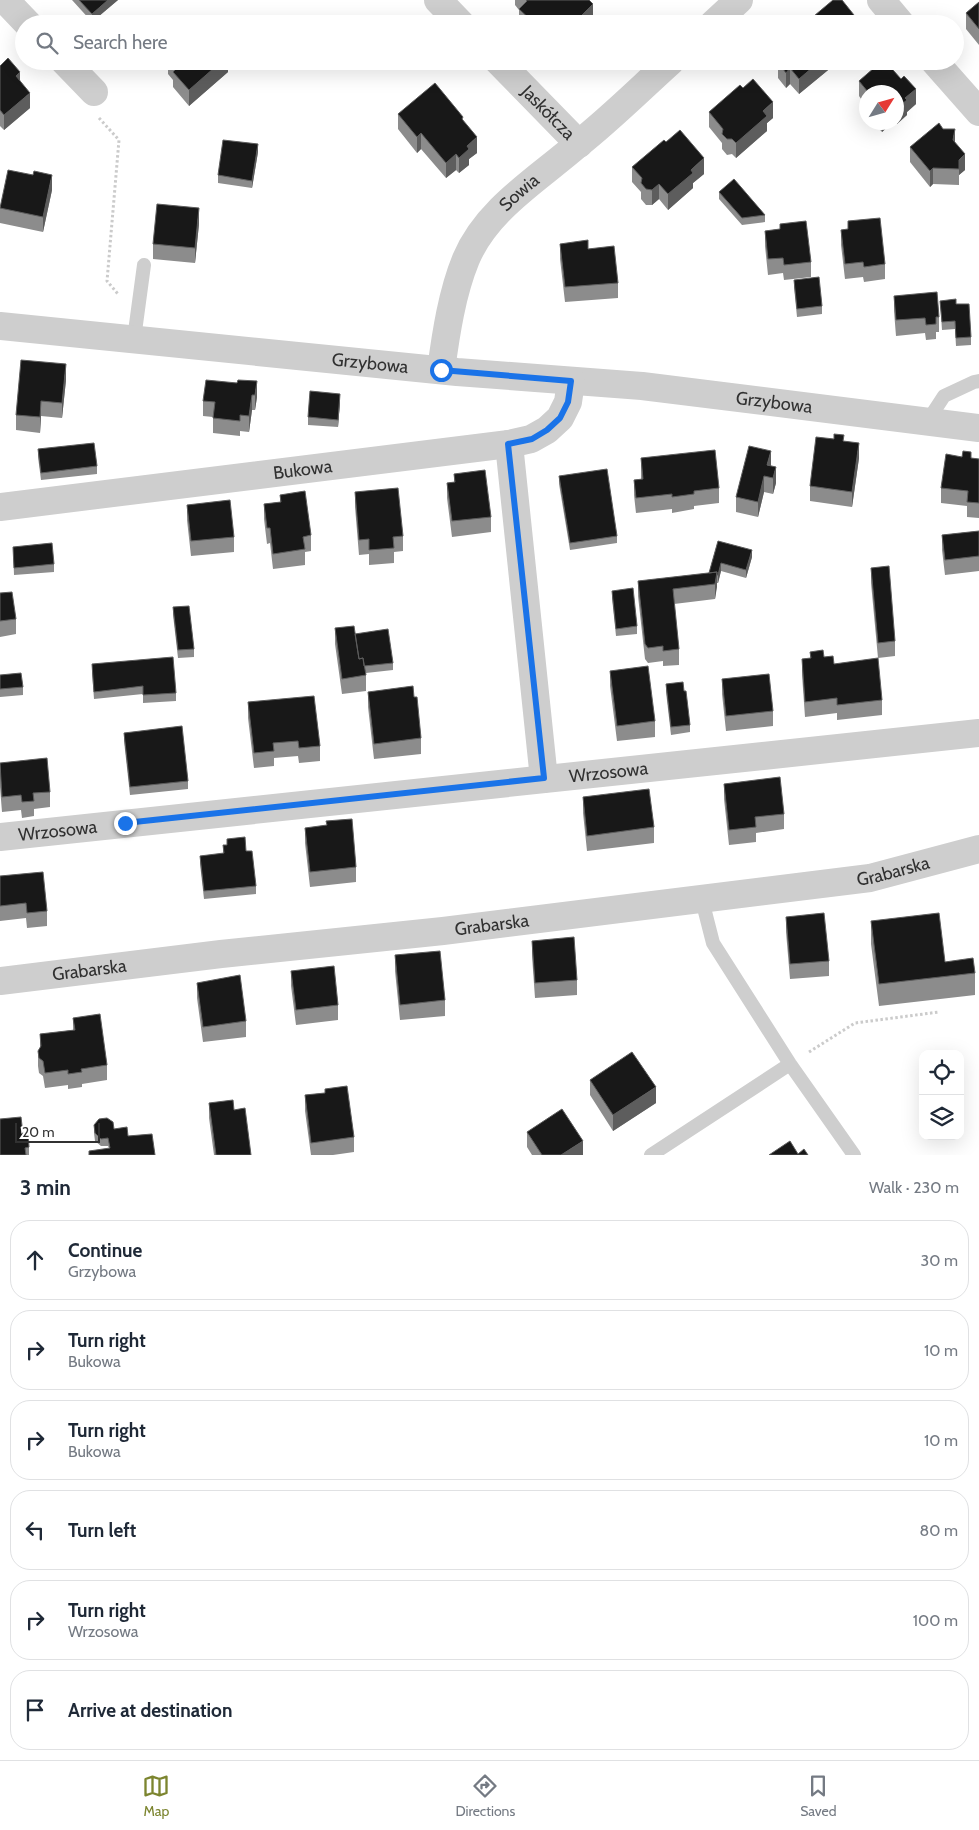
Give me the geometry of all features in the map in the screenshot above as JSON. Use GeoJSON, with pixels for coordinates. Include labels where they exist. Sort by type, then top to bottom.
{"type":"FeatureCollection","features":[{"type":"Feature","properties":{"kind":"street"},"geometry":{"type":"LineString","coordinates":[[5,0],[19,15]]}},
{"type":"Feature","properties":{"kind":"street"},"geometry":{"type":"LineString","coordinates":[[438,0],[452,15]]}},
{"type":"Feature","properties":{"kind":"street"},"geometry":{"type":"LineString","coordinates":[[723,15],[739,0]]}},
{"type":"Feature","properties":{"kind":"street"},"geometry":{"type":"LineString","coordinates":[[880,0],[893,15]]}},
{"type":"Feature","properties":{"kind":"street"},"geometry":{"type":"LineString","coordinates":[[71,70],[94,102]]}},
{"type":"Feature","properties":{"kind":"street","name":"Jaskółcza"},"geometry":{"type":"LineString","coordinates":[[507,70],[579,144]]}},
{"type":"Feature","properties":{"kind":"street","name":"Sowia"},"geometry":{"type":"LineString","coordinates":[[441,370],[454,296],[466,258],[479,236],[495,215],[514,196],[579,144],[661,70]]}},
{"type":"Feature","properties":{"kind":"street"},"geometry":{"type":"LineString","coordinates":[[942,70],[979,112]]}},
{"type":"Feature","properties":{"kind":"street","name":"Grzybowa"},"geometry":{"type":"LineString","coordinates":[[0,326],[135,327],[441,370],[642,386],[979,428]]}},
{"type":"Feature","properties":{"kind":"street","name":"Bukowa"},"geometry":{"type":"LineString","coordinates":[[0,506],[508,444],[532,439],[547,430],[560,418],[568,402],[571,381]]}},
{"type":"Feature","properties":{"kind":"street"},"geometry":{"type":"LineString","coordinates":[[508,444],[544,778]]}},
{"type":"Feature","properties":{"kind":"street","name":"Wrzosowa"},"geometry":{"type":"LineString","coordinates":[[0,837],[979,733]]}},
{"type":"Feature","properties":{"kind":"street","name":"Grabarska"},"geometry":{"type":"LineString","coordinates":[[0,981],[702,900],[870,878],[979,849]]}},
{"type":"Feature","properties":{"kind":"lane"},"geometry":{"type":"LineString","coordinates":[[135,327],[144,265]]}},
{"type":"Feature","properties":{"kind":"lane"},"geometry":{"type":"LineString","coordinates":[[927,422],[944,396],[979,381]]}},
{"type":"Feature","properties":{"kind":"lane"},"geometry":{"type":"LineString","coordinates":[[702,900],[713,943],[790,1064],[854,1155]]}},
{"type":"Feature","properties":{"kind":"lane"},"geometry":{"type":"LineString","coordinates":[[651,1155],[790,1064]]}},
{"type":"Feature","properties":{"kind":"path"},"geometry":{"type":"LineString","coordinates":[[94,102],[120,140],[107,281],[135,327]]}},
{"type":"Feature","properties":{"kind":"path"},"geometry":{"type":"LineString","coordinates":[[790,1064],[855,1023],[939,1012]]}},
{"type":"Feature","properties":{"kind":"building"},"geometry":{"type":"Polygon","coordinates":[[[79,0],[108,0],[92,14],[79,0]]]}},
{"type":"Feature","properties":{"kind":"building"},"geometry":{"type":"Polygon","coordinates":[[[589,0],[593,4],[582,15],[525,15],[519,9],[527,1],[589,0]]]}},
{"type":"Feature","properties":{"kind":"building"},"geometry":{"type":"Polygon","coordinates":[[[833,0],[842,0],[854,15],[815,15],[833,0]]]}},
{"type":"Feature","properties":{"kind":"building"},"geometry":{"type":"Polygon","coordinates":[[[979,2],[979,29],[966,13],[979,2]]]}},
{"type":"Feature","properties":{"kind":"building"},"geometry":{"type":"Polygon","coordinates":[[[8,58],[15,66],[15,70],[20,72],[16,76],[30,93],[4,115],[0,110],[0,66],[8,58]]]}},
{"type":"Feature","properties":{"kind":"building"},"geometry":{"type":"Polygon","coordinates":[[[175,70],[212,70],[189,90],[173,72],[175,70]]]}},
{"type":"Feature","properties":{"kind":"building"},"geometry":{"type":"Polygon","coordinates":[[[792,70],[810,70],[799,79],[792,70]]]}},
{"type":"Feature","properties":{"kind":"building"},"geometry":{"type":"Polygon","coordinates":[[[872,70],[893,70],[901,79],[904,76],[916,89],[905,98],[907,100],[904,102],[904,85],[862,85],[859,81],[872,70]]]}},
{"type":"Feature","properties":{"kind":"building"},"geometry":{"type":"Polygon","coordinates":[[[753,79],[773,102],[763,111],[767,116],[736,143],[732,139],[727,139],[722,134],[723,129],[709,112],[740,85],[743,88],[753,79]]]}},
{"type":"Feature","properties":{"kind":"building"},"geometry":{"type":"Polygon","coordinates":[[[435,83],[477,137],[467,146],[469,149],[459,158],[456,154],[446,163],[421,133],[417,137],[398,114],[435,83]]]}},
{"type":"Feature","properties":{"kind":"building"},"geometry":{"type":"Polygon","coordinates":[[[939,123],[943,129],[955,129],[953,140],[965,154],[959,160],[959,169],[933,168],[930,171],[910,147],[939,123]]]}},
{"type":"Feature","properties":{"kind":"building"},"geometry":{"type":"Polygon","coordinates":[[[680,130],[704,158],[691,170],[693,173],[668,194],[659,184],[652,190],[646,189],[641,183],[642,178],[632,167],[664,140],[666,142],[680,130]]]}},
{"type":"Feature","properties":{"kind":"building"},"geometry":{"type":"Polygon","coordinates":[[[223,140],[258,144],[252,181],[218,175],[223,140]]]}},
{"type":"Feature","properties":{"kind":"building"},"geometry":{"type":"Polygon","coordinates":[[[8,170],[33,175],[34,171],[52,175],[43,217],[0,208],[8,170]]]}},
{"type":"Feature","properties":{"kind":"building"},"geometry":{"type":"Polygon","coordinates":[[[734,179],[765,215],[742,218],[719,192],[734,179]]]}},
{"type":"Feature","properties":{"kind":"building"},"geometry":{"type":"Polygon","coordinates":[[[157,204],[199,208],[195,248],[153,244],[157,204]]]}},
{"type":"Feature","properties":{"kind":"building"},"geometry":{"type":"Polygon","coordinates":[[[880,218],[885,264],[864,267],[863,262],[845,264],[841,230],[848,229],[848,221],[880,218]]]}},
{"type":"Feature","properties":{"kind":"building"},"geometry":{"type":"Polygon","coordinates":[[[806,221],[811,262],[784,265],[783,258],[768,259],[765,231],[780,229],[780,224],[806,221]]]}},
{"type":"Feature","properties":{"kind":"building"},"geometry":{"type":"Polygon","coordinates":[[[588,240],[588,249],[614,246],[618,283],[565,287],[560,244],[588,240]]]}},
{"type":"Feature","properties":{"kind":"building"},"geometry":{"type":"Polygon","coordinates":[[[819,277],[822,306],[797,309],[794,280],[819,277]]]}},
{"type":"Feature","properties":{"kind":"building"},"geometry":{"type":"Polygon","coordinates":[[[937,292],[939,317],[936,317],[936,324],[926,325],[925,318],[896,320],[894,296],[937,292]]]}},
{"type":"Feature","properties":{"kind":"building"},"geometry":{"type":"Polygon","coordinates":[[[956,299],[956,304],[969,304],[971,337],[956,338],[955,321],[942,322],[940,301],[956,299]]]}},
{"type":"Feature","properties":{"kind":"building"},"geometry":{"type":"Polygon","coordinates":[[[21,360],[66,364],[62,403],[41,401],[40,417],[16,415],[21,360]]]}},
{"type":"Feature","properties":{"kind":"building"},"geometry":{"type":"Polygon","coordinates":[[[206,380],[237,383],[238,380],[257,381],[255,395],[252,395],[249,416],[240,415],[240,421],[213,418],[215,402],[203,401],[206,380]]]}},
{"type":"Feature","properties":{"kind":"building"},"geometry":{"type":"Polygon","coordinates":[[[310,391],[340,394],[338,420],[308,417],[310,391]]]}},
{"type":"Feature","properties":{"kind":"building"},"geometry":{"type":"Polygon","coordinates":[[[834,434],[844,435],[843,441],[859,443],[852,492],[810,486],[816,437],[834,439],[834,434]]]}},
{"type":"Feature","properties":{"kind":"building"},"geometry":{"type":"Polygon","coordinates":[[[94,443],[97,466],[41,473],[38,449],[94,443]]]}},
{"type":"Feature","properties":{"kind":"building"},"geometry":{"type":"Polygon","coordinates":[[[749,446],[771,451],[767,465],[776,467],[773,478],[764,476],[758,502],[736,497],[749,446]]]}},
{"type":"Feature","properties":{"kind":"building"},"geometry":{"type":"Polygon","coordinates":[[[715,450],[719,488],[694,491],[694,494],[672,497],[672,494],[636,498],[634,480],[643,479],[641,458],[715,450]]]}},
{"type":"Feature","properties":{"kind":"building"},"geometry":{"type":"Polygon","coordinates":[[[963,451],[971,452],[971,458],[979,459],[979,503],[967,502],[968,491],[941,488],[946,454],[962,457],[963,451]]]}},
{"type":"Feature","properties":{"kind":"building"},"geometry":{"type":"Polygon","coordinates":[[[607,469],[617,536],[570,543],[559,476],[607,469]]]}},
{"type":"Feature","properties":{"kind":"building"},"geometry":{"type":"Polygon","coordinates":[[[485,470],[491,517],[452,521],[447,483],[455,482],[454,474],[485,470]]]}},
{"type":"Feature","properties":{"kind":"building"},"geometry":{"type":"Polygon","coordinates":[[[398,488],[403,536],[393,537],[394,548],[369,550],[369,539],[359,540],[355,492],[398,488]]]}},
{"type":"Feature","properties":{"kind":"building"},"geometry":{"type":"Polygon","coordinates":[[[305,491],[311,535],[303,537],[305,549],[273,554],[270,528],[267,528],[264,504],[281,502],[280,495],[305,491]]]}},
{"type":"Feature","properties":{"kind":"building"},"geometry":{"type":"Polygon","coordinates":[[[230,500],[234,537],[191,541],[187,505],[230,500]]]}},
{"type":"Feature","properties":{"kind":"building"},"geometry":{"type":"Polygon","coordinates":[[[979,531],[979,556],[945,560],[942,535],[979,531]]]}},
{"type":"Feature","properties":{"kind":"building"},"geometry":{"type":"Polygon","coordinates":[[[718,541],[752,550],[746,570],[721,563],[718,575],[717,572],[709,573],[718,541]]]}},
{"type":"Feature","properties":{"kind":"building"},"geometry":{"type":"Polygon","coordinates":[[[52,543],[54,564],[14,568],[13,547],[52,543]]]}},
{"type":"Feature","properties":{"kind":"building"},"geometry":{"type":"Polygon","coordinates":[[[889,566],[895,641],[878,643],[871,568],[889,566]]]}},
{"type":"Feature","properties":{"kind":"building"},"geometry":{"type":"Polygon","coordinates":[[[717,572],[715,584],[673,589],[679,649],[663,651],[663,646],[648,648],[645,644],[638,581],[717,572]]]}},
{"type":"Feature","properties":{"kind":"building"},"geometry":{"type":"Polygon","coordinates":[[[633,588],[637,626],[616,629],[612,591],[633,588]]]}},
{"type":"Feature","properties":{"kind":"building"},"geometry":{"type":"Polygon","coordinates":[[[12,592],[16,619],[0,621],[0,593],[12,592]]]}},
{"type":"Feature","properties":{"kind":"building"},"geometry":{"type":"Polygon","coordinates":[[[189,606],[194,649],[178,650],[173,607],[189,606]]]}},
{"type":"Feature","properties":{"kind":"building"},"geometry":{"type":"Polygon","coordinates":[[[354,626],[359,659],[363,658],[366,675],[342,679],[335,628],[354,626]]]}},
{"type":"Feature","properties":{"kind":"building"},"geometry":{"type":"Polygon","coordinates":[[[388,629],[393,663],[364,666],[363,658],[359,659],[355,634],[388,629]]]}},
{"type":"Feature","properties":{"kind":"building"},"geometry":{"type":"Polygon","coordinates":[[[823,650],[824,657],[833,656],[834,664],[878,658],[882,700],[837,705],[837,698],[805,702],[802,659],[811,658],[810,652],[823,650]]]}},
{"type":"Feature","properties":{"kind":"building"},"geometry":{"type":"Polygon","coordinates":[[[173,657],[176,693],[143,695],[143,686],[94,692],[92,664],[173,657]]]}},
{"type":"Feature","properties":{"kind":"building"},"geometry":{"type":"Polygon","coordinates":[[[648,666],[655,721],[617,726],[610,671],[648,666]]]}},
{"type":"Feature","properties":{"kind":"building"},"geometry":{"type":"Polygon","coordinates":[[[21,673],[23,687],[0,689],[0,675],[21,673]]]}},
{"type":"Feature","properties":{"kind":"building"},"geometry":{"type":"Polygon","coordinates":[[[769,674],[773,711],[726,716],[722,679],[769,674]]]}},
{"type":"Feature","properties":{"kind":"building"},"geometry":{"type":"Polygon","coordinates":[[[683,682],[684,691],[686,691],[690,725],[671,727],[666,684],[683,682]]]}},
{"type":"Feature","properties":{"kind":"building"},"geometry":{"type":"Polygon","coordinates":[[[413,686],[414,697],[417,697],[421,738],[374,744],[368,692],[413,686]]]}},
{"type":"Feature","properties":{"kind":"building"},"geometry":{"type":"Polygon","coordinates":[[[314,696],[320,746],[299,748],[298,741],[273,743],[274,751],[254,753],[248,702],[314,696]]]}},
{"type":"Feature","properties":{"kind":"building"},"geometry":{"type":"Polygon","coordinates":[[[182,726],[188,781],[130,787],[124,733],[182,726]]]}},
{"type":"Feature","properties":{"kind":"building"},"geometry":{"type":"Polygon","coordinates":[[[47,758],[50,792],[33,793],[34,801],[22,802],[21,795],[2,797],[0,763],[47,758]]]}},
{"type":"Feature","properties":{"kind":"building"},"geometry":{"type":"Polygon","coordinates":[[[780,777],[784,814],[755,817],[756,827],[729,830],[724,784],[780,777]]]}},
{"type":"Feature","properties":{"kind":"building"},"geometry":{"type":"Polygon","coordinates":[[[649,789],[654,827],[587,836],[583,797],[649,789]]]}},
{"type":"Feature","properties":{"kind":"building"},"geometry":{"type":"Polygon","coordinates":[[[352,819],[356,867],[310,872],[305,828],[327,825],[326,821],[352,819]]]}},
{"type":"Feature","properties":{"kind":"building"},"geometry":{"type":"Polygon","coordinates":[[[245,837],[246,851],[252,851],[256,886],[204,891],[200,856],[224,853],[223,845],[227,845],[227,839],[245,837]]]}},
{"type":"Feature","properties":{"kind":"building"},"geometry":{"type":"Polygon","coordinates":[[[43,872],[47,911],[27,913],[26,903],[0,906],[0,876],[43,872]]]}},
{"type":"Feature","properties":{"kind":"building"},"geometry":{"type":"Polygon","coordinates":[[[824,913],[829,961],[790,964],[786,917],[824,913]]]}},
{"type":"Feature","properties":{"kind":"building"},"geometry":{"type":"Polygon","coordinates":[[[939,913],[945,962],[973,958],[975,973],[879,984],[871,921],[939,913]]]}},
{"type":"Feature","properties":{"kind":"building"},"geometry":{"type":"Polygon","coordinates":[[[574,937],[577,980],[535,983],[532,941],[574,937]]]}},
{"type":"Feature","properties":{"kind":"building"},"geometry":{"type":"Polygon","coordinates":[[[440,951],[445,1000],[400,1005],[395,955],[440,951]]]}},
{"type":"Feature","properties":{"kind":"building"},"geometry":{"type":"Polygon","coordinates":[[[334,966],[338,1005],[296,1010],[291,971],[334,966]]]}},
{"type":"Feature","properties":{"kind":"building"},"geometry":{"type":"Polygon","coordinates":[[[240,975],[246,1021],[203,1027],[197,983],[240,975]]]}},
{"type":"Feature","properties":{"kind":"building"},"geometry":{"type":"Polygon","coordinates":[[[100,1014],[107,1065],[81,1069],[82,1072],[68,1074],[68,1070],[45,1073],[43,1061],[39,1058],[38,1051],[41,1046],[40,1034],[75,1030],[73,1018],[100,1014]]]}},
{"type":"Feature","properties":{"kind":"building"},"geometry":{"type":"Polygon","coordinates":[[[632,1052],[656,1087],[613,1115],[590,1080],[632,1052]]]}},
{"type":"Feature","properties":{"kind":"building"},"geometry":{"type":"Polygon","coordinates":[[[347,1086],[354,1137],[311,1143],[305,1095],[325,1093],[325,1089],[347,1086]]]}},
{"type":"Feature","properties":{"kind":"building"},"geometry":{"type":"Polygon","coordinates":[[[233,1100],[234,1110],[245,1108],[251,1155],[216,1155],[209,1103],[233,1100]]]}},
{"type":"Feature","properties":{"kind":"building"},"geometry":{"type":"Polygon","coordinates":[[[562,1109],[583,1141],[561,1155],[542,1155],[527,1132],[562,1109]]]}},
{"type":"Feature","properties":{"kind":"building"},"geometry":{"type":"Polygon","coordinates":[[[21,1117],[23,1134],[28,1133],[29,1147],[25,1148],[26,1155],[0,1155],[0,1119],[21,1117]]]}},
{"type":"Feature","properties":{"kind":"building"},"geometry":{"type":"Polygon","coordinates":[[[107,1118],[113,1122],[114,1129],[127,1127],[128,1136],[152,1134],[155,1155],[89,1155],[89,1151],[110,1148],[108,1138],[101,1139],[95,1133],[94,1125],[99,1119],[107,1118]]]}},
{"type":"Feature","properties":{"kind":"building"},"geometry":{"type":"Polygon","coordinates":[[[790,1141],[798,1154],[804,1149],[808,1155],[769,1155],[790,1141]]]}},
{"type":"Feature","properties":{"kind":"route"},"geometry":{"type":"LineString","coordinates":[[125,823],[544,778],[508,444],[532,439],[547,430],[560,418],[568,402],[571,381],[441,370]]}}]}
